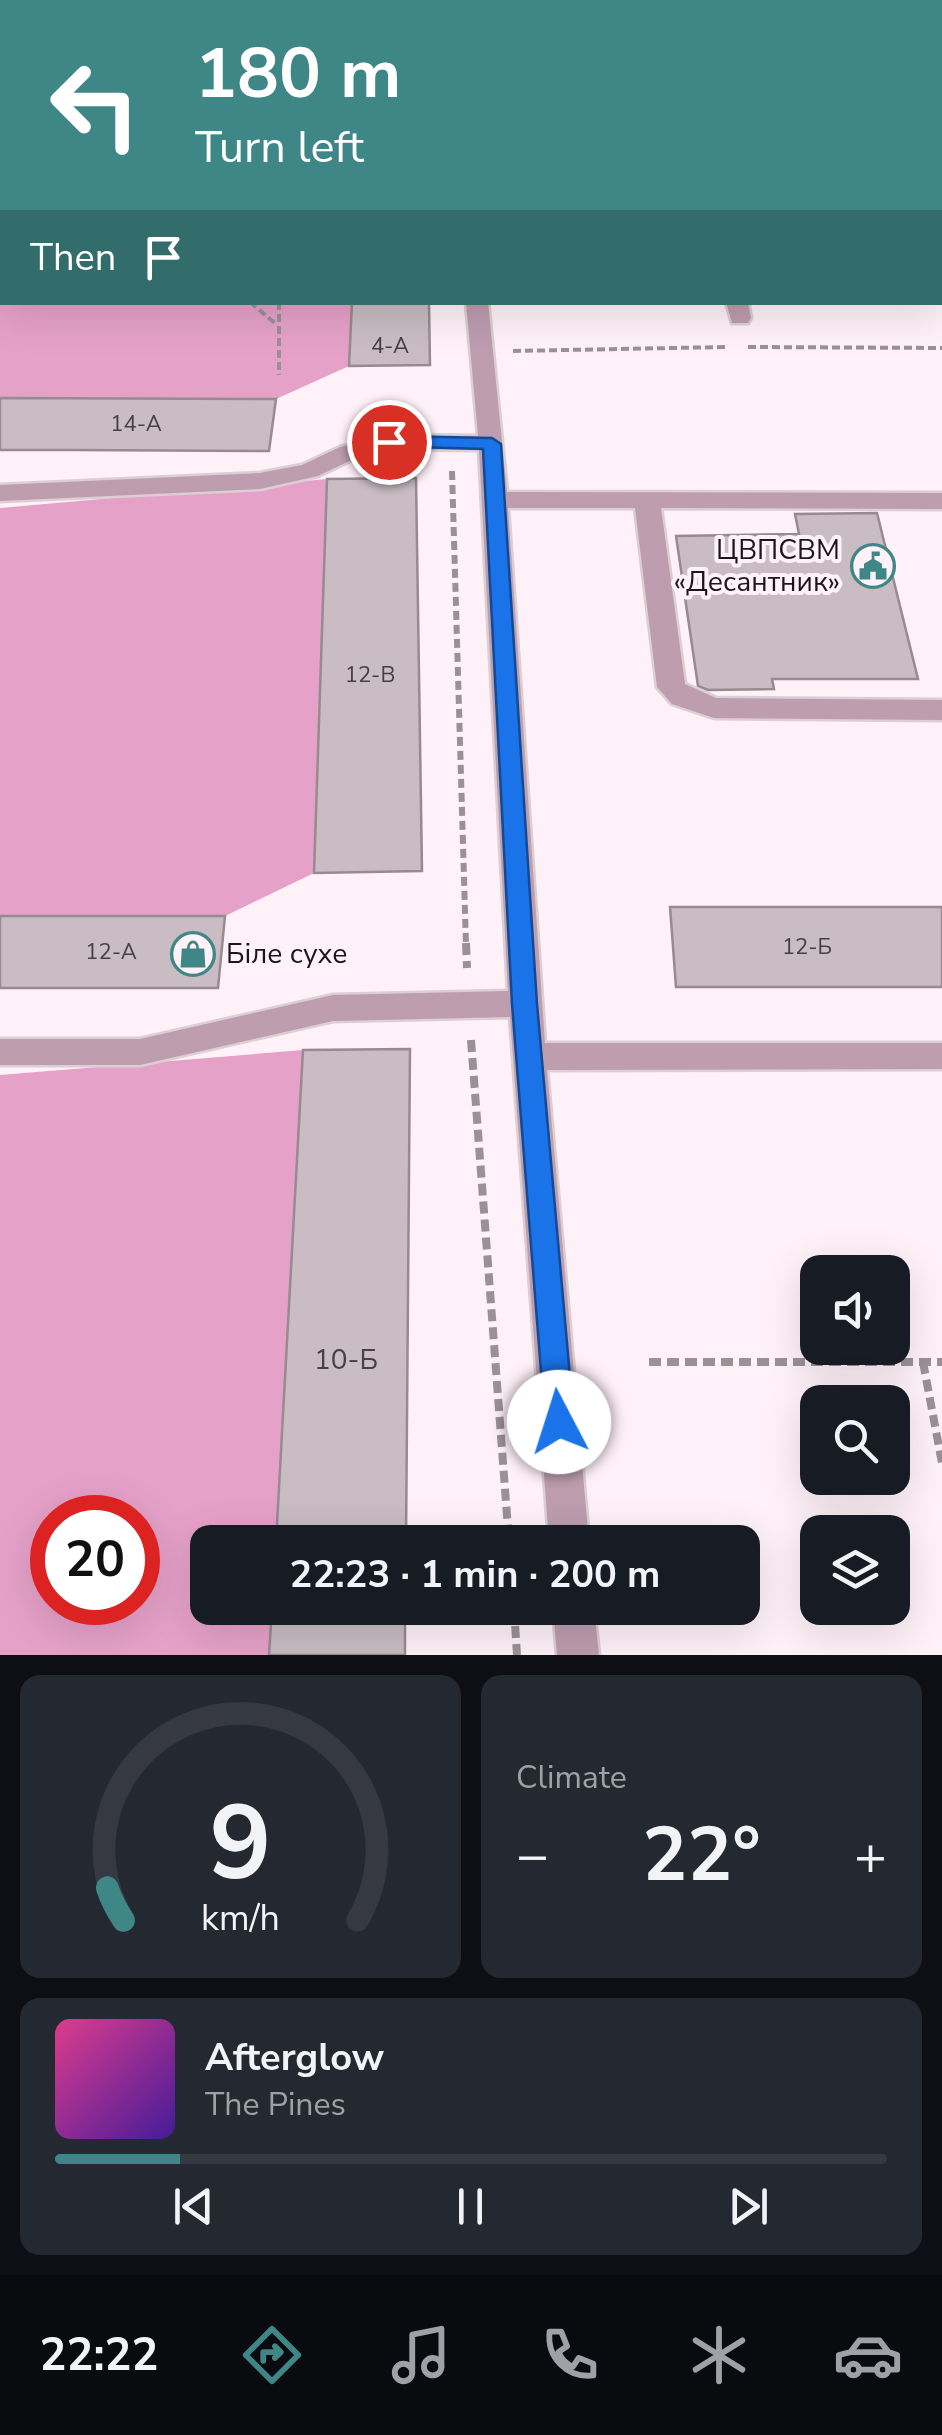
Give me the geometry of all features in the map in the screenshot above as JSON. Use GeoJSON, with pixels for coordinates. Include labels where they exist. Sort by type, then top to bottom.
{"type":"FeatureCollection","features":[{"type":"Feature","properties":{"kind":"lane"},"geometry":{"type":"LineString","coordinates":[[477,305],[492,444],[525,1004],[568,1525]]}},
{"type":"Feature","properties":{"kind":"lane"},"geometry":{"type":"LineString","coordinates":[[0,493],[260,480],[309,471],[349,452],[389,442],[492,444]]}},
{"type":"Feature","properties":{"kind":"lane"},"geometry":{"type":"LineString","coordinates":[[495,500],[942,501]]}},
{"type":"Feature","properties":{"kind":"lane"},"geometry":{"type":"LineString","coordinates":[[647,502],[672,687],[682,697],[714,708],[942,710]]}},
{"type":"Feature","properties":{"kind":"lane"},"geometry":{"type":"LineString","coordinates":[[0,1052],[140,1052],[333,1008],[525,1004]]}},
{"type":"Feature","properties":{"kind":"lane"},"geometry":{"type":"LineString","coordinates":[[530,1058],[942,1056]]}},
{"type":"Feature","properties":{"kind":"lane"},"geometry":{"type":"LineString","coordinates":[[575,1625],[578,1655]]}},
{"type":"Feature","properties":{"kind":"path"},"geometry":{"type":"LineString","coordinates":[[254,305],[277,325]]}},
{"type":"Feature","properties":{"kind":"path"},"geometry":{"type":"LineString","coordinates":[[279,305],[279,375]]}},
{"type":"Feature","properties":{"kind":"path"},"geometry":{"type":"LineString","coordinates":[[744,346],[942,348]]}},
{"type":"Feature","properties":{"kind":"path"},"geometry":{"type":"LineString","coordinates":[[482,351],[726,347]]}},
{"type":"Feature","properties":{"kind":"path"},"geometry":{"type":"LineString","coordinates":[[451,443],[468,1006],[508,1525]]}},
{"type":"Feature","properties":{"kind":"path"},"geometry":{"type":"LineString","coordinates":[[650,1362],[942,1362]]}},
{"type":"Feature","properties":{"kind":"path"},"geometry":{"type":"LineString","coordinates":[[922,1362],[942,1463]]}},
{"type":"Feature","properties":{"kind":"path"},"geometry":{"type":"LineString","coordinates":[[515,1625],[517,1655]]}},
{"type":"Feature","properties":{"kind":"shaded area"},"geometry":{"type":"Polygon","coordinates":[[[0,305],[352,305],[349,366],[276,399],[0,398],[0,305]]]}},
{"type":"Feature","properties":{"kind":"shaded area"},"geometry":{"type":"Polygon","coordinates":[[[327,479],[314,873],[225,916],[0,916],[0,508],[327,479]]]}},
{"type":"Feature","properties":{"kind":"shaded area"},"geometry":{"type":"Polygon","coordinates":[[[303,1050],[277,1525],[190,1525],[190,1625],[271,1625],[269,1655],[0,1655],[0,1075],[303,1050]]]}},
{"type":"Feature","properties":{"kind":"building"},"geometry":{"type":"Polygon","coordinates":[[[352,305],[429,305],[430,365],[349,366],[352,305]]]}},
{"type":"Feature","properties":{"kind":"building"},"geometry":{"type":"Polygon","coordinates":[[[0,398],[276,399],[269,451],[0,450],[0,398]]]}},
{"type":"Feature","properties":{"kind":"building"},"geometry":{"type":"Polygon","coordinates":[[[416,478],[422,871],[314,873],[327,479],[416,478]]]}},
{"type":"Feature","properties":{"kind":"building"},"geometry":{"type":"Polygon","coordinates":[[[877,513],[918,679],[772,679],[774,689],[708,690],[698,686],[676,536],[799,534],[795,514],[877,513]]]}},
{"type":"Feature","properties":{"kind":"building"},"geometry":{"type":"Polygon","coordinates":[[[670,907],[942,907],[942,987],[676,987],[670,907]]]}},
{"type":"Feature","properties":{"kind":"building"},"geometry":{"type":"Polygon","coordinates":[[[0,916],[225,916],[218,988],[0,988],[0,916]]]}},
{"type":"Feature","properties":{"kind":"building"},"geometry":{"type":"Polygon","coordinates":[[[410,1049],[406,1525],[277,1525],[303,1050],[410,1049]]]}},
{"type":"Feature","properties":{"kind":"building"},"geometry":{"type":"Polygon","coordinates":[[[271,1625],[405,1625],[405,1655],[269,1655],[271,1625]]]}},
{"type":"Feature","properties":{"kind":"place","name":"ЦВПСВМ «Десантник»"},"geometry":{"type":"Point","coordinates":[873,566]}},
{"type":"Feature","properties":{"kind":"place","name":"Біле сухе"},"geometry":{"type":"Point","coordinates":[193,954]}},
{"type":"Feature","properties":{"kind":"route"},"geometry":{"type":"LineString","coordinates":[[389,442],[492,444],[525,1004],[559,1422]]}}]}
